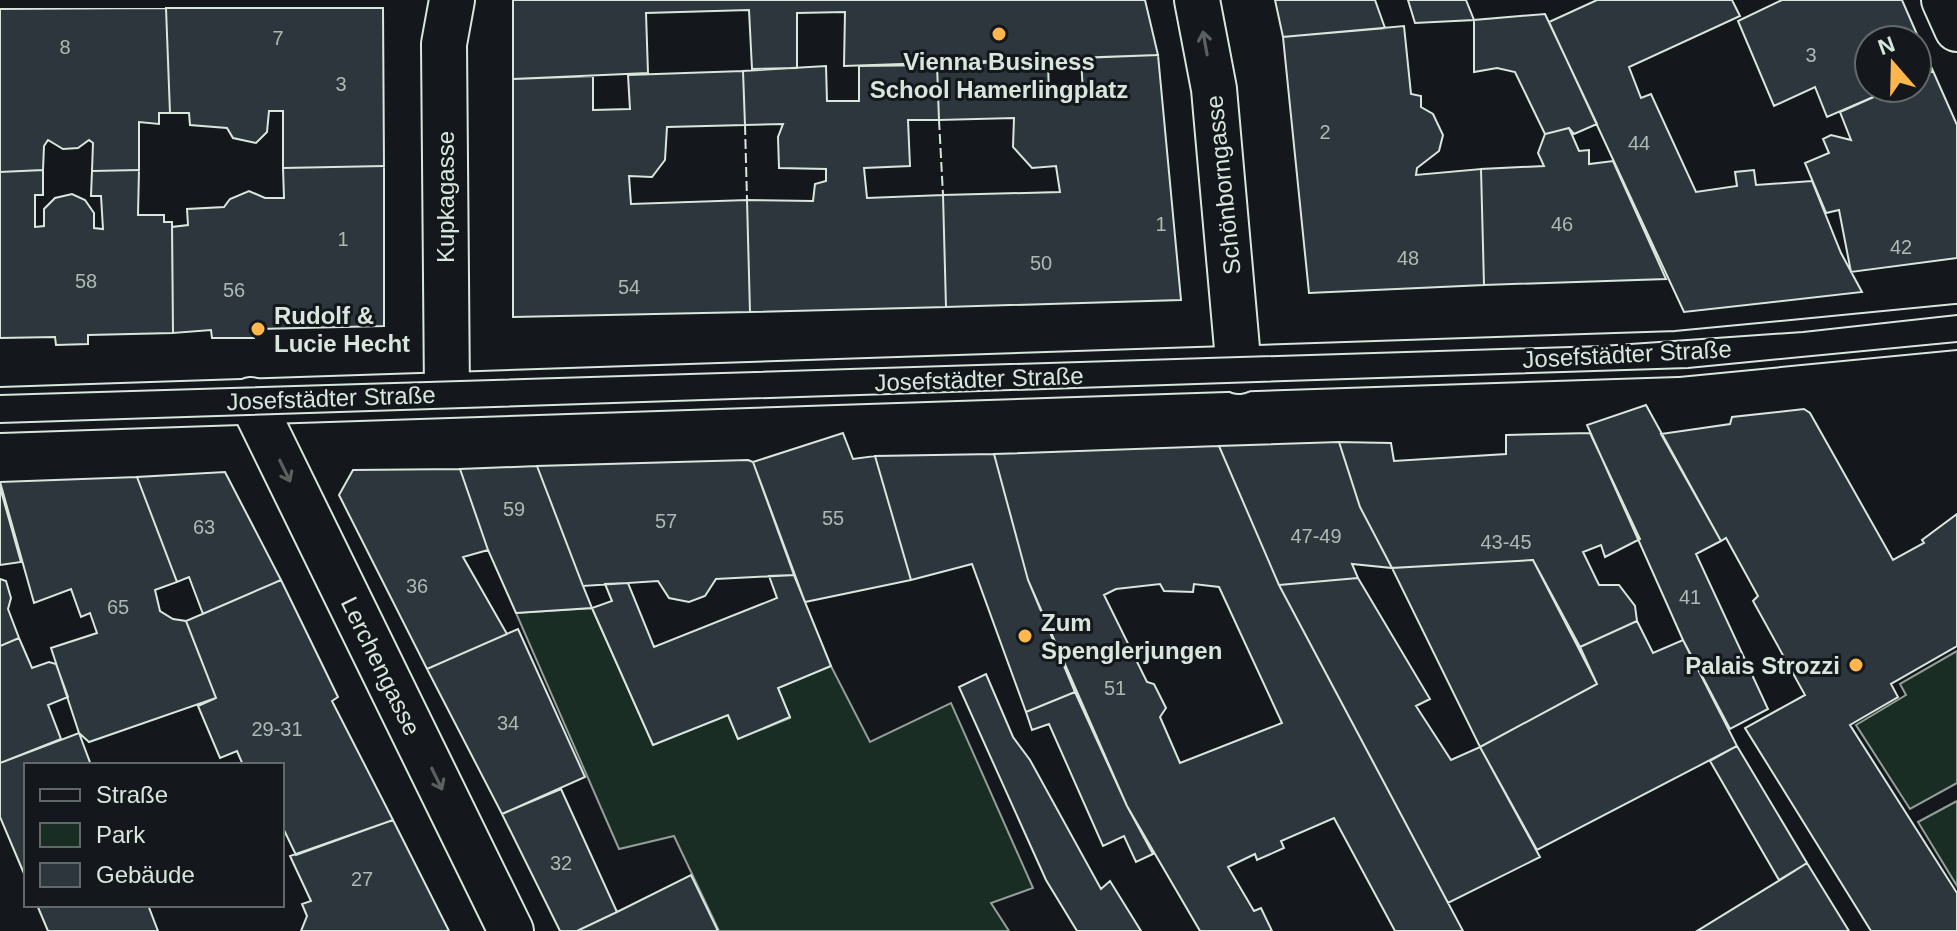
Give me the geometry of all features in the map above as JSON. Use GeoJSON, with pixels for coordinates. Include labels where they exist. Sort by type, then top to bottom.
{"type":"FeatureCollection","features":[{"type":"Feature","properties":{"kind":"street","name":"Kupkagasse"},"geometry":{"type":"LineString","coordinates":[[447,394],[444,44],[452,0]]}},
{"type":"Feature","properties":{"kind":"street","name":"Schönborngasse"},"geometry":{"type":"LineString","coordinates":[[1197,0],[1214,89],[1239,371]]}},
{"type":"Feature","properties":{"kind":"street"},"geometry":{"type":"LineString","coordinates":[[1944,0],[1957,29]]}},
{"type":"Feature","properties":{"kind":"street","name":"Josefstädter Straße"},"geometry":{"type":"LineString","coordinates":[[0,410],[1677,354],[1957,327]]}},
{"type":"Feature","properties":{"kind":"street","name":"Lerchengasse"},"geometry":{"type":"LineString","coordinates":[[251,400],[511,931]]}},
{"type":"Feature","properties":{"kind":"green space"},"geometry":{"type":"Polygon","coordinates":[[[592,608],[653,745],[728,715],[738,739],[790,718],[778,688],[831,666],[870,742],[951,703],[1033,888],[991,903],[1009,931],[719,931],[674,836],[619,849],[516,613],[592,608]]]}},
{"type":"Feature","properties":{"kind":"green space"},"geometry":{"type":"Polygon","coordinates":[[[1957,651],[1957,783],[1910,809],[1856,725],[1906,695],[1900,684],[1957,651]]]}},
{"type":"Feature","properties":{"kind":"green space"},"geometry":{"type":"Polygon","coordinates":[[[1957,801],[1957,886],[1918,822],[1957,801]]]}},
{"type":"Feature","properties":{"kind":"building","name":"Vienna Business School Hamerlingplatz"},"geometry":{"type":"Polygon","coordinates":[[[513,0],[1145,0],[1158,55],[844,66],[845,12],[797,13],[797,68],[752,69],[749,10],[646,13],[648,73],[513,79],[513,0]]]}},
{"type":"Feature","properties":{"kind":"building"},"geometry":{"type":"Polygon","coordinates":[[[1275,0],[1375,0],[1385,28],[1283,37],[1275,0]]]}},
{"type":"Feature","properties":{"kind":"building"},"geometry":{"type":"Polygon","coordinates":[[[1408,0],[1466,0],[1474,20],[1415,23],[1408,0]]]}},
{"type":"Feature","properties":{"kind":"building"},"geometry":{"type":"Polygon","coordinates":[[[1597,0],[1732,0],[1740,16],[1629,67],[1641,98],[1651,94],[1696,192],[1737,186],[1735,172],[1754,170],[1756,185],[1812,181],[1841,253],[1862,292],[1684,312],[1549,22],[1597,0]]]}},
{"type":"Feature","properties":{"kind":"building"},"geometry":{"type":"Polygon","coordinates":[[[1782,0],[1902,0],[1912,24],[1853,24],[1853,104],[1857,104],[1827,117],[1815,87],[1774,106],[1738,21],[1782,0]]]}},
{"type":"Feature","properties":{"kind":"building"},"geometry":{"type":"Polygon","coordinates":[[[166,8],[383,8],[384,166],[283,168],[283,111],[269,111],[267,132],[256,143],[233,138],[227,128],[190,125],[189,113],[170,113],[166,8]]]}},
{"type":"Feature","properties":{"kind":"building"},"geometry":{"type":"Polygon","coordinates":[[[166,8],[170,113],[159,113],[159,124],[139,122],[139,170],[92,171],[93,143],[89,140],[78,148],[63,149],[48,140],[44,146],[43,170],[0,172],[0,9],[166,8]]]}},
{"type":"Feature","properties":{"kind":"building"},"geometry":{"type":"Polygon","coordinates":[[[1545,14],[1597,124],[1574,134],[1569,128],[1545,134],[1515,72],[1497,68],[1474,72],[1474,20],[1545,14]]]}},
{"type":"Feature","properties":{"kind":"building"},"geometry":{"type":"Polygon","coordinates":[[[1404,26],[1411,94],[1421,96],[1421,107],[1433,114],[1443,135],[1439,151],[1417,168],[1416,175],[1481,169],[1484,285],[1309,293],[1283,37],[1404,26]]]}},
{"type":"Feature","properties":{"kind":"building"},"geometry":{"type":"Polygon","coordinates":[[[1158,55],[1181,300],[946,307],[943,195],[1060,192],[1056,166],[1032,168],[1013,147],[1014,118],[939,120],[937,65],[1048,60],[1049,96],[1083,93],[1081,58],[1158,55]]]}},
{"type":"Feature","properties":{"kind":"building"},"geometry":{"type":"Polygon","coordinates":[[[937,65],[939,120],[908,120],[910,166],[864,168],[867,198],[943,195],[946,307],[750,312],[747,200],[813,201],[815,184],[826,181],[826,169],[779,168],[778,137],[783,124],[745,125],[743,71],[826,66],[827,101],[859,101],[859,66],[937,65]]]}},
{"type":"Feature","properties":{"kind":"building"},"geometry":{"type":"Polygon","coordinates":[[[743,71],[745,125],[667,127],[665,160],[652,177],[629,176],[631,204],[747,200],[750,312],[513,317],[513,79],[593,76],[593,110],[630,109],[628,75],[743,71]]]}},
{"type":"Feature","properties":{"kind":"building"},"geometry":{"type":"Polygon","coordinates":[[[1933,71],[1957,125],[1957,258],[1851,272],[1839,210],[1826,213],[1805,163],[1829,153],[1823,139],[1831,135],[1851,140],[1840,112],[1858,104],[1933,104],[1933,71]]]}},
{"type":"Feature","properties":{"kind":"building"},"geometry":{"type":"Polygon","coordinates":[[[1569,128],[1579,151],[1589,150],[1589,164],[1613,161],[1666,279],[1484,285],[1481,169],[1544,166],[1538,153],[1545,134],[1569,128]]]}},
{"type":"Feature","properties":{"kind":"building"},"geometry":{"type":"Polygon","coordinates":[[[384,166],[384,326],[254,329],[254,338],[212,338],[211,330],[173,333],[172,227],[188,225],[187,209],[224,207],[230,199],[249,191],[265,198],[284,198],[283,168],[384,166]]]}},
{"type":"Feature","properties":{"kind":"building"},"geometry":{"type":"Polygon","coordinates":[[[43,170],[43,195],[35,195],[35,227],[44,226],[44,209],[55,198],[72,194],[85,200],[94,213],[94,228],[103,229],[101,196],[91,196],[92,171],[139,170],[138,215],[164,215],[164,222],[172,222],[173,333],[88,335],[88,344],[56,345],[55,337],[0,338],[0,172],[43,170]]]}},
{"type":"Feature","properties":{"kind":"building"},"geometry":{"type":"Polygon","coordinates":[[[1646,405],[1721,541],[1696,554],[1768,709],[1730,729],[1683,640],[1587,425],[1646,405]]]}},
{"type":"Feature","properties":{"kind":"building","name":"Palais Strozzi"},"geometry":{"type":"Polygon","coordinates":[[[1804,409],[1810,413],[1893,560],[1924,543],[1922,540],[1957,514],[1957,646],[1891,684],[1898,697],[1850,725],[1957,893],[1957,931],[1871,931],[1745,728],[1805,695],[1753,601],[1758,596],[1726,538],[1721,541],[1661,434],[1730,424],[1732,417],[1804,409]]]}},
{"type":"Feature","properties":{"kind":"building"},"geometry":{"type":"Polygon","coordinates":[[[843,433],[853,459],[875,456],[911,580],[805,602],[753,462],[843,433]]]}},
{"type":"Feature","properties":{"kind":"building"},"geometry":{"type":"Polygon","coordinates":[[[1590,433],[1640,539],[1605,557],[1601,545],[1583,552],[1599,585],[1619,585],[1635,606],[1637,621],[1580,647],[1533,560],[1392,568],[1360,507],[1339,442],[1391,443],[1394,461],[1506,454],[1506,435],[1590,433]]]}},
{"type":"Feature","properties":{"kind":"building"},"geometry":{"type":"Polygon","coordinates":[[[1339,442],[1360,507],[1392,568],[1352,564],[1358,578],[1279,585],[1219,446],[1339,442]]]}},
{"type":"Feature","properties":{"kind":"building"},"geometry":{"type":"Polygon","coordinates":[[[1219,446],[1279,585],[1463,931],[1395,931],[1334,818],[1281,841],[1284,848],[1257,860],[1255,854],[1228,867],[1254,911],[1261,908],[1272,931],[1200,931],[1127,806],[1028,580],[994,454],[1219,446]],[[1160,584],[1116,589],[1104,595],[1147,682],[1154,684],[1166,708],[1160,717],[1180,763],[1282,723],[1219,587],[1194,584],[1193,592],[1164,591],[1160,584]]]}},
{"type":"Feature","properties":{"kind":"building","name":"Zum Spenglerjungen"},"geometry":{"type":"Polygon","coordinates":[[[994,454],[1028,580],[1075,692],[1026,712],[972,564],[911,580],[875,456],[994,454]]]}},
{"type":"Feature","properties":{"kind":"building"},"geometry":{"type":"Polygon","coordinates":[[[753,462],[794,575],[716,579],[705,596],[689,602],[669,598],[658,581],[583,586],[537,466],[753,462]]]}},
{"type":"Feature","properties":{"kind":"building"},"geometry":{"type":"Polygon","coordinates":[[[537,466],[592,608],[516,613],[488,550],[460,469],[537,466]]]}},
{"type":"Feature","properties":{"kind":"building"},"geometry":{"type":"Polygon","coordinates":[[[460,469],[488,550],[463,557],[507,634],[427,669],[339,495],[353,470],[460,469]]]}},
{"type":"Feature","properties":{"kind":"building"},"geometry":{"type":"Polygon","coordinates":[[[225,472],[281,580],[203,614],[189,577],[177,582],[137,477],[225,472]]]}},
{"type":"Feature","properties":{"kind":"building"},"geometry":{"type":"Polygon","coordinates":[[[137,477],[177,582],[155,590],[160,611],[173,619],[186,621],[216,698],[89,742],[79,733],[51,648],[97,633],[90,613],[81,617],[71,589],[34,603],[0,482],[137,477]]]}},
{"type":"Feature","properties":{"kind":"building"},"geometry":{"type":"Polygon","coordinates":[[[0,487],[21,562],[0,565],[0,487]]]}},
{"type":"Feature","properties":{"kind":"building"},"geometry":{"type":"Polygon","coordinates":[[[1533,560],[1597,684],[1480,747],[1392,568],[1533,560]]]}},
{"type":"Feature","properties":{"kind":"building"},"geometry":{"type":"Polygon","coordinates":[[[794,575],[831,666],[778,688],[790,717],[738,739],[728,715],[653,745],[592,608],[612,601],[605,584],[628,583],[654,647],[777,598],[769,576],[794,575]]]}},
{"type":"Feature","properties":{"kind":"building"},"geometry":{"type":"Polygon","coordinates":[[[1358,578],[1430,699],[1416,706],[1451,760],[1480,747],[1540,857],[1448,903],[1279,585],[1358,578]]]}},
{"type":"Feature","properties":{"kind":"building"},"geometry":{"type":"Polygon","coordinates":[[[0,579],[6,581],[11,598],[8,609],[19,638],[0,646],[0,579]]]}},
{"type":"Feature","properties":{"kind":"building"},"geometry":{"type":"Polygon","coordinates":[[[281,580],[338,697],[332,701],[393,820],[296,855],[284,830],[284,763],[242,763],[237,751],[220,758],[198,706],[216,698],[186,621],[281,580]]]}},
{"type":"Feature","properties":{"kind":"building"},"geometry":{"type":"Polygon","coordinates":[[[1637,621],[1653,653],[1683,640],[1737,746],[1537,850],[1480,747],[1597,684],[1580,647],[1637,621]]]}},
{"type":"Feature","properties":{"kind":"building"},"geometry":{"type":"Polygon","coordinates":[[[518,629],[585,777],[502,814],[427,669],[518,629]]]}},
{"type":"Feature","properties":{"kind":"building"},"geometry":{"type":"Polygon","coordinates":[[[19,638],[32,668],[49,662],[56,664],[68,697],[48,705],[61,739],[0,763],[0,646],[19,638]]]}},
{"type":"Feature","properties":{"kind":"building"},"geometry":{"type":"Polygon","coordinates":[[[986,674],[1013,737],[1030,760],[1101,889],[1110,881],[1141,931],[1077,931],[1046,880],[959,687],[986,674]]]}},
{"type":"Feature","properties":{"kind":"building"},"geometry":{"type":"Polygon","coordinates":[[[1075,692],[1127,806],[1153,854],[1136,862],[1124,836],[1103,846],[1049,724],[1032,730],[1026,712],[1075,692]]]}},
{"type":"Feature","properties":{"kind":"building"},"geometry":{"type":"Polygon","coordinates":[[[79,733],[90,763],[24,763],[24,874],[0,817],[0,763],[79,733]]]}},
{"type":"Feature","properties":{"kind":"building"},"geometry":{"type":"Polygon","coordinates":[[[1737,746],[1807,863],[1779,880],[1710,761],[1737,746]]]}},
{"type":"Feature","properties":{"kind":"building"},"geometry":{"type":"Polygon","coordinates":[[[561,789],[617,912],[577,931],[560,931],[502,814],[561,789]]]}},
{"type":"Feature","properties":{"kind":"building"},"geometry":{"type":"Polygon","coordinates":[[[393,820],[449,931],[301,931],[307,916],[302,904],[311,901],[290,856],[393,820]]]}},
{"type":"Feature","properties":{"kind":"building"},"geometry":{"type":"Polygon","coordinates":[[[1807,863],[1849,931],[1697,931],[1793,872],[1807,863]]]}},
{"type":"Feature","properties":{"kind":"building"},"geometry":{"type":"Polygon","coordinates":[[[691,875],[718,931],[577,931],[617,912],[691,875]]]}},
{"type":"Feature","properties":{"kind":"building"},"geometry":{"type":"Polygon","coordinates":[[[38,907],[149,907],[158,931],[48,931],[38,907]]]}},
{"type":"Feature","properties":{"kind":"tram line"},"geometry":{"type":"LineString","coordinates":[[0,395],[1602,346],[1803,332],[1957,315]]}},
{"type":"Feature","properties":{"kind":"tram line"},"geometry":{"type":"LineString","coordinates":[[0,423],[1688,368],[1957,342]]}},
{"type":"Feature","properties":{"kind":"fence"},"geometry":{"type":"LineString","coordinates":[[939,120],[943,195]]}},
{"type":"Feature","properties":{"kind":"fence"},"geometry":{"type":"LineString","coordinates":[[745,125],[747,200]]}},
{"type":"Feature","properties":{"kind":"place","name":"Vienna Business School Hamerlingplatz"},"geometry":{"type":"Point","coordinates":[999,34]}},
{"type":"Feature","properties":{"kind":"place","name":"Rudolf & Lucie Hecht"},"geometry":{"type":"Point","coordinates":[258,329]}},
{"type":"Feature","properties":{"kind":"place","name":"Zum Spenglerjungen"},"geometry":{"type":"Point","coordinates":[1025,636]}},
{"type":"Feature","properties":{"kind":"place","name":"Palais Strozzi"},"geometry":{"type":"Point","coordinates":[1856,665]}}]}
